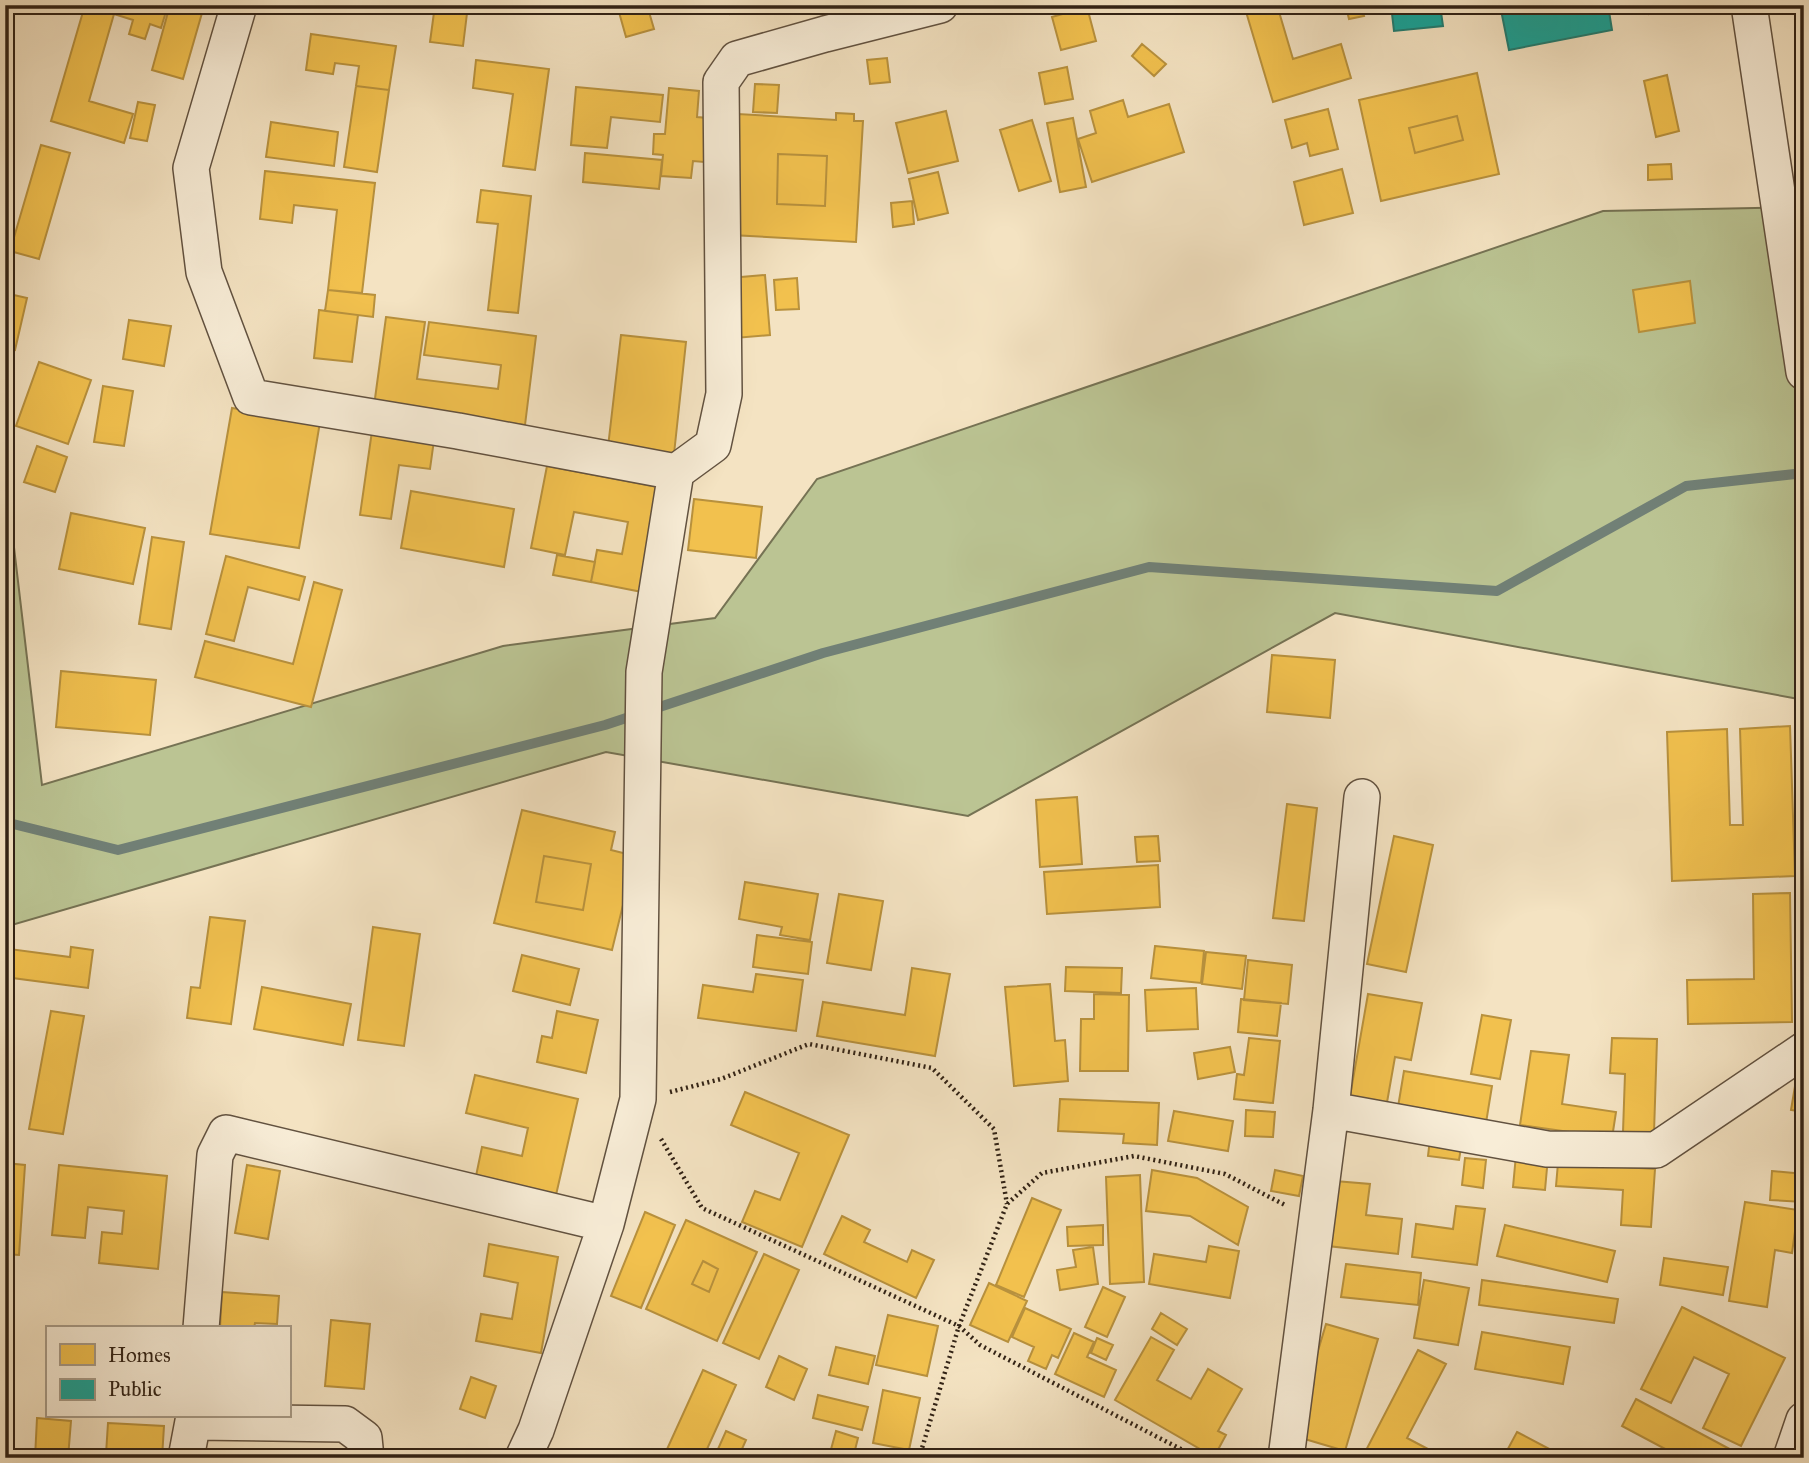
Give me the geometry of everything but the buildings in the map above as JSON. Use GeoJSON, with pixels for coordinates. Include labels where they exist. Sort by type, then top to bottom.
{"type":"FeatureCollection","features":[{"type":"Feature","properties":{"kind":"street"},"geometry":{"type":"LineString","coordinates":[[239,5],[191,169],[204,272],[251,397],[676,472]]}},
{"type":"Feature","properties":{"kind":"street"},"geometry":{"type":"LineString","coordinates":[[523,1458],[536,1430],[606,1224],[638,1100],[644,672],[676,472],[713,444],[724,394],[721,82],[737,59],[820,19],[940,5]]}},
{"type":"Feature","properties":{"kind":"street"},"geometry":{"type":"LineString","coordinates":[[1749,5],[1804,372]]}},
{"type":"Feature","properties":{"kind":"street"},"geometry":{"type":"LineString","coordinates":[[1286,1458],[1331,1110],[1362,797]]}},
{"type":"Feature","properties":{"kind":"street"},"geometry":{"type":"LineString","coordinates":[[1331,1110],[1548,1149],[1656,1150],[1804,1050]]}},
{"type":"Feature","properties":{"kind":"street"},"geometry":{"type":"LineString","coordinates":[[201,1326],[215,1155],[226,1133],[606,1224]]}},
{"type":"Feature","properties":{"kind":"street"},"geometry":{"type":"LineString","coordinates":[[186,1458],[194,1419],[345,1424],[365,1438],[366,1458]]}},
{"type":"Feature","properties":{"kind":"street"},"geometry":{"type":"LineString","coordinates":[[1791,1458],[1804,1420]]}},
{"type":"Feature","properties":{"kind":"path"},"geometry":{"type":"LineString","coordinates":[[1007,1204],[994,1129],[932,1068],[809,1044],[721,1079],[638,1100],[702,1208],[960,1326],[980,1345],[1198,1458]]}},
{"type":"Feature","properties":{"kind":"path"},"geometry":{"type":"LineString","coordinates":[[919,1458],[960,1326],[1007,1204],[1042,1173],[1133,1156],[1225,1174],[1317,1222]]}},
{"type":"Feature","properties":{"kind":"green space"},"geometry":{"type":"Polygon","coordinates":[[[1804,207],[1804,700],[1335,613],[968,816],[606,752],[5,927],[5,471],[42,785],[503,646],[715,618],[817,479],[1603,211],[1804,207]]]}},
{"type":"Feature","properties":{"kind":"waterway"},"geometry":{"type":"LineString","coordinates":[[5,822],[118,850],[605,725],[823,653],[1149,567],[1497,591],[1686,486],[1804,473]]}}]}
